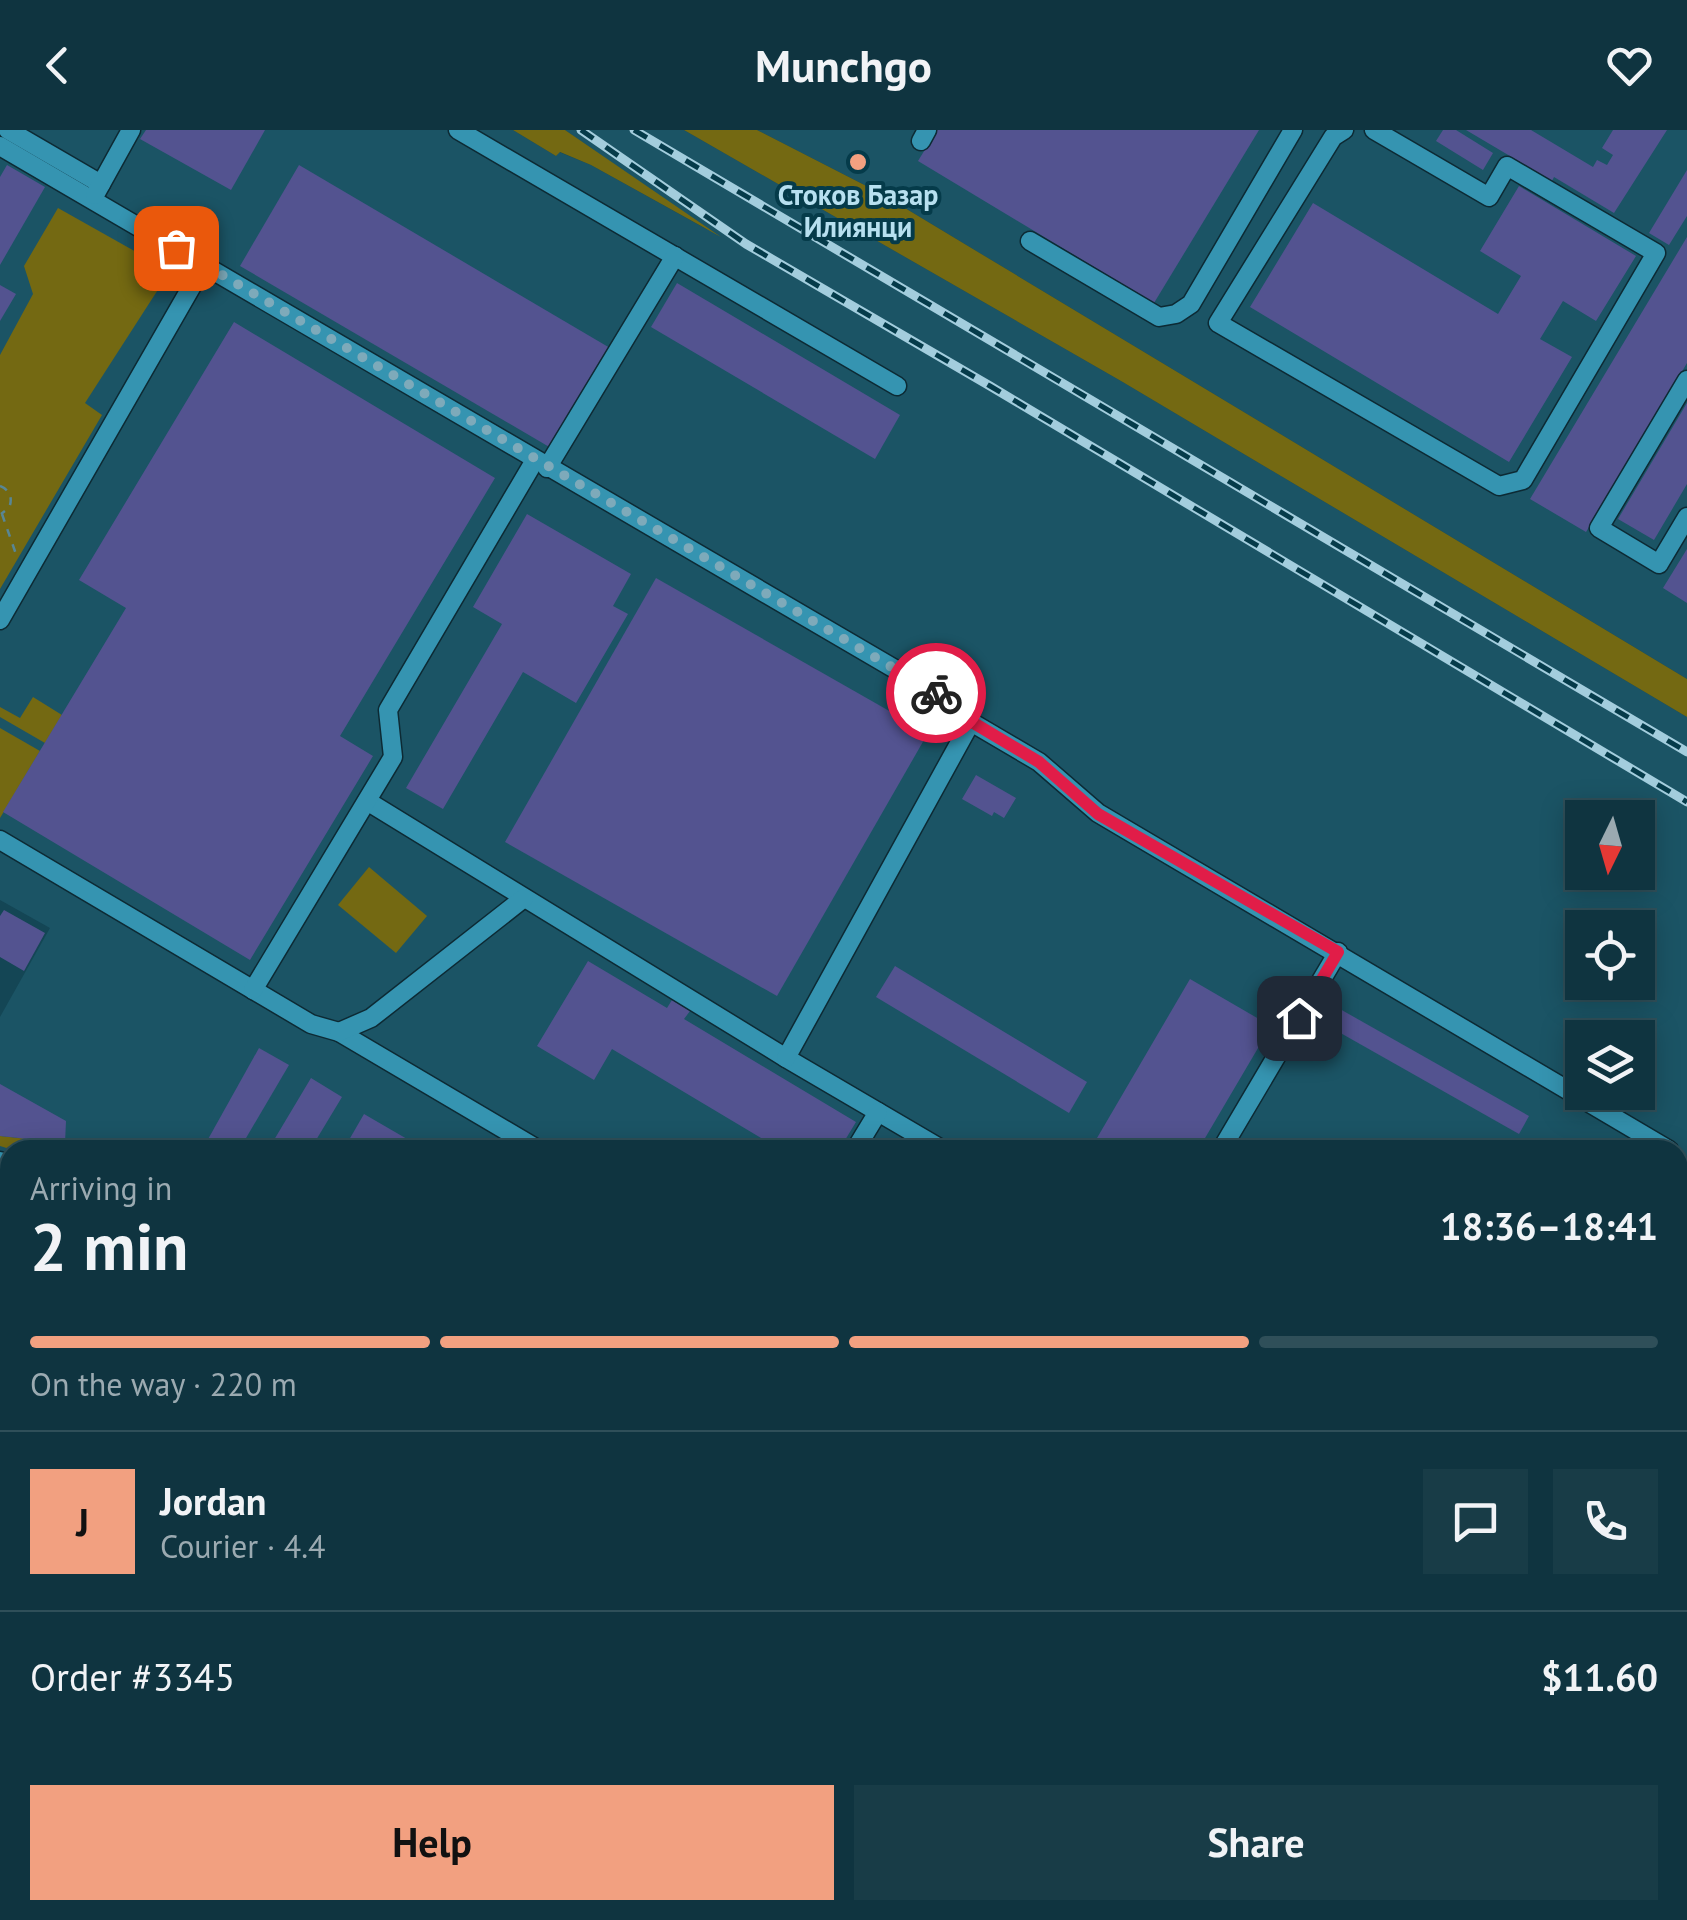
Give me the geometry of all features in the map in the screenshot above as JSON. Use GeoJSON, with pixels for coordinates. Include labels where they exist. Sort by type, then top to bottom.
{"type":"FeatureCollection","features":[{"type":"Feature","properties":{"kind":"street"},"geometry":{"type":"LineString","coordinates":[[8,130],[204,265],[952,703],[972,722],[1039,762],[1098,814],[1652,1140]]}},
{"type":"Feature","properties":{"kind":"street"},"geometry":{"type":"LineString","coordinates":[[97,192],[131,130]]}},
{"type":"Feature","properties":{"kind":"street"},"geometry":{"type":"LineString","coordinates":[[458,130],[897,386]]}},
{"type":"Feature","properties":{"kind":"street"},"geometry":{"type":"LineString","coordinates":[[1030,241],[1159,317],[1176,314],[1190,304],[1293,130]]}},
{"type":"Feature","properties":{"kind":"street"},"geometry":{"type":"LineString","coordinates":[[1344,130],[1333,136],[1218,323],[1499,486],[1523,480],[1656,253],[1507,166],[1489,197],[1374,130]]}},
{"type":"Feature","properties":{"kind":"street"},"geometry":{"type":"LineString","coordinates":[[0,146],[97,192]]}},
{"type":"Feature","properties":{"kind":"street"},"geometry":{"type":"LineString","coordinates":[[254,990],[392,757],[388,710],[676,256]]}},
{"type":"Feature","properties":{"kind":"street"},"geometry":{"type":"LineString","coordinates":[[0,620],[204,265]]}},
{"type":"Feature","properties":{"kind":"street"},"geometry":{"type":"LineString","coordinates":[[1687,380],[1598,528],[1659,564],[1687,517]]}},
{"type":"Feature","properties":{"kind":"street"},"geometry":{"type":"LineString","coordinates":[[786,1058],[972,722]]}},
{"type":"Feature","properties":{"kind":"street"},"geometry":{"type":"LineString","coordinates":[[368,801],[926,1140]]}},
{"type":"Feature","properties":{"kind":"street"},"geometry":{"type":"LineString","coordinates":[[0,840],[311,1024],[339,1032],[523,1140]]}},
{"type":"Feature","properties":{"kind":"street"},"geometry":{"type":"LineString","coordinates":[[339,1032],[371,1018],[524,898]]}},
{"type":"Feature","properties":{"kind":"street"},"geometry":{"type":"LineString","coordinates":[[1227,1140],[1338,952]]}},
{"type":"Feature","properties":{"kind":"street"},"geometry":{"type":"LineString","coordinates":[[861,1140],[878,1112]]}},
{"type":"Feature","properties":{"kind":"path"},"geometry":{"type":"LineString","coordinates":[[0,486],[11,498],[9,508],[1,514],[25,577]]}},
{"type":"Feature","properties":{"kind":"shaded area"},"geometry":{"type":"Polygon","coordinates":[[[0,130],[513,130],[556,156],[559,152],[591,165],[708,230],[565,130],[684,130],[1121,381],[1687,717],[1687,1140],[0,1140],[0,1017],[50,928],[0,900],[0,130]]]}},
{"type":"Feature","properties":{"kind":"shaded area"},"geometry":{"type":"Polygon","coordinates":[[[513,130],[565,130],[721,237],[591,165],[560,152],[556,156],[513,130]]]}},
{"type":"Feature","properties":{"kind":"shaded area"},"geometry":{"type":"Polygon","coordinates":[[[684,130],[757,130],[880,193],[1687,679],[1687,717],[1121,381],[684,130]]]}},
{"type":"Feature","properties":{"kind":"shaded area"},"geometry":{"type":"Polygon","coordinates":[[[757,130],[1687,130],[1687,679],[880,193],[757,130]]]}},
{"type":"Feature","properties":{"kind":"shaded area"},"geometry":{"type":"Polygon","coordinates":[[[58,208],[170,271],[85,403],[102,415],[0,589],[0,355],[33,294],[24,266],[58,208]]]}},
{"type":"Feature","properties":{"kind":"shaded area"},"geometry":{"type":"Polygon","coordinates":[[[33,697],[62,715],[45,743],[0,717],[0,707],[20,718],[33,697]]]}},
{"type":"Feature","properties":{"kind":"shaded area"},"geometry":{"type":"Polygon","coordinates":[[[0,728],[40,751],[0,818],[0,728]]]}},
{"type":"Feature","properties":{"kind":"shaded area"},"geometry":{"type":"Polygon","coordinates":[[[369,867],[427,916],[396,953],[338,905],[369,867]]]}},
{"type":"Feature","properties":{"kind":"shaded area"},"geometry":{"type":"Polygon","coordinates":[[[0,1136],[37,1140],[0,1140],[0,1136]]]}},
{"type":"Feature","properties":{"kind":"building"},"geometry":{"type":"Polygon","coordinates":[[[146,130],[265,130],[231,190],[140,139],[146,130]]]}},
{"type":"Feature","properties":{"kind":"building"},"geometry":{"type":"Polygon","coordinates":[[[937,130],[1259,130],[1154,303],[918,161],[937,130]]]}},
{"type":"Feature","properties":{"kind":"building"},"geometry":{"type":"Polygon","coordinates":[[[1443,130],[1456,130],[1493,153],[1483,170],[1436,141],[1443,130]]]}},
{"type":"Feature","properties":{"kind":"building"},"geometry":{"type":"Polygon","coordinates":[[[1466,130],[1531,130],[1593,167],[1597,160],[1607,165],[1613,155],[1602,148],[1613,130],[1667,130],[1614,213],[1466,130]]]}},
{"type":"Feature","properties":{"kind":"building"},"geometry":{"type":"Polygon","coordinates":[[[7,165],[45,187],[0,265],[0,177],[7,165]]]}},
{"type":"Feature","properties":{"kind":"building"},"geometry":{"type":"Polygon","coordinates":[[[299,165],[610,348],[551,448],[240,266],[299,165]]]}},
{"type":"Feature","properties":{"kind":"building"},"geometry":{"type":"Polygon","coordinates":[[[1687,170],[1687,216],[1669,245],[1649,233],[1687,170]]]}},
{"type":"Feature","properties":{"kind":"building"},"geometry":{"type":"Polygon","coordinates":[[[1519,186],[1636,256],[1596,321],[1563,301],[1540,339],[1572,357],[1509,462],[1250,307],[1313,203],[1498,314],[1521,276],[1480,251],[1519,186]]]}},
{"type":"Feature","properties":{"kind":"building"},"geometry":{"type":"Polygon","coordinates":[[[1687,237],[1687,363],[1586,532],[1530,499],[1687,237]]]}},
{"type":"Feature","properties":{"kind":"building"},"geometry":{"type":"Polygon","coordinates":[[[677,283],[900,415],[875,459],[651,327],[677,283]]]}},
{"type":"Feature","properties":{"kind":"building"},"geometry":{"type":"Polygon","coordinates":[[[0,285],[16,294],[0,321],[0,285]]]}},
{"type":"Feature","properties":{"kind":"building"},"geometry":{"type":"Polygon","coordinates":[[[234,322],[495,478],[340,736],[373,756],[250,960],[3,812],[126,608],[79,580],[234,322]]]}},
{"type":"Feature","properties":{"kind":"building"},"geometry":{"type":"Polygon","coordinates":[[[1687,403],[1687,484],[1654,540],[1618,519],[1687,403]]]}},
{"type":"Feature","properties":{"kind":"building"},"geometry":{"type":"Polygon","coordinates":[[[527,514],[631,574],[613,606],[628,614],[576,703],[523,672],[443,809],[406,788],[502,624],[473,607],[527,514]]]}},
{"type":"Feature","properties":{"kind":"building"},"geometry":{"type":"Polygon","coordinates":[[[1687,549],[1687,603],[1663,588],[1687,549]]]}},
{"type":"Feature","properties":{"kind":"building"},"geometry":{"type":"Polygon","coordinates":[[[656,578],[928,733],[777,996],[505,842],[656,578]]]}},
{"type":"Feature","properties":{"kind":"building"},"geometry":{"type":"Polygon","coordinates":[[[976,775],[1016,798],[1004,818],[994,812],[992,816],[962,799],[976,775]]]}},
{"type":"Feature","properties":{"kind":"building"},"geometry":{"type":"Polygon","coordinates":[[[4,910],[45,933],[24,971],[0,957],[0,916],[4,910]]]}},
{"type":"Feature","properties":{"kind":"building"},"geometry":{"type":"Polygon","coordinates":[[[588,961],[667,1008],[672,1000],[690,1011],[684,1019],[856,1122],[845,1140],[764,1140],[612,1049],[594,1080],[537,1046],[588,961]]]}},
{"type":"Feature","properties":{"kind":"building"},"geometry":{"type":"Polygon","coordinates":[[[895,966],[1087,1082],[1069,1113],[876,997],[895,966]]]}},
{"type":"Feature","properties":{"kind":"building"},"geometry":{"type":"Polygon","coordinates":[[[1190,979],[1271,1026],[1204,1140],[1096,1140],[1190,979]]]}},
{"type":"Feature","properties":{"kind":"building"},"geometry":{"type":"Polygon","coordinates":[[[1324,1000],[1529,1116],[1519,1134],[1314,1018],[1324,1000]]]}},
{"type":"Feature","properties":{"kind":"building"},"geometry":{"type":"Polygon","coordinates":[[[259,1048],[289,1065],[245,1140],[208,1140],[259,1048]]]}},
{"type":"Feature","properties":{"kind":"building"},"geometry":{"type":"Polygon","coordinates":[[[311,1078],[342,1097],[316,1140],[274,1140],[311,1078]]]}},
{"type":"Feature","properties":{"kind":"building"},"geometry":{"type":"Polygon","coordinates":[[[0,1084],[66,1121],[65,1140],[0,1136],[0,1084]]]}},
{"type":"Feature","properties":{"kind":"building"},"geometry":{"type":"Polygon","coordinates":[[[364,1114],[409,1140],[349,1140],[364,1114]]]}},
{"type":"Feature","properties":{"kind":"railway"},"geometry":{"type":"LineString","coordinates":[[581,130],[746,244],[1687,802]]}},
{"type":"Feature","properties":{"kind":"railway"},"geometry":{"type":"LineString","coordinates":[[634,130],[1687,752]]}},
{"type":"Feature","properties":{"kind":"way so far"},"geometry":{"type":"LineString","coordinates":[[176,248],[936,693]]}},
{"type":"Feature","properties":{"kind":"place","name":"Стоков Базар Илиянци"},"geometry":{"type":"Point","coordinates":[858,162]}},
{"type":"Feature","properties":{"kind":"route"},"geometry":{"type":"LineString","coordinates":[[936,693],[972,722],[1039,762],[1098,814],[1338,952],[1299,1018]]}}]}
